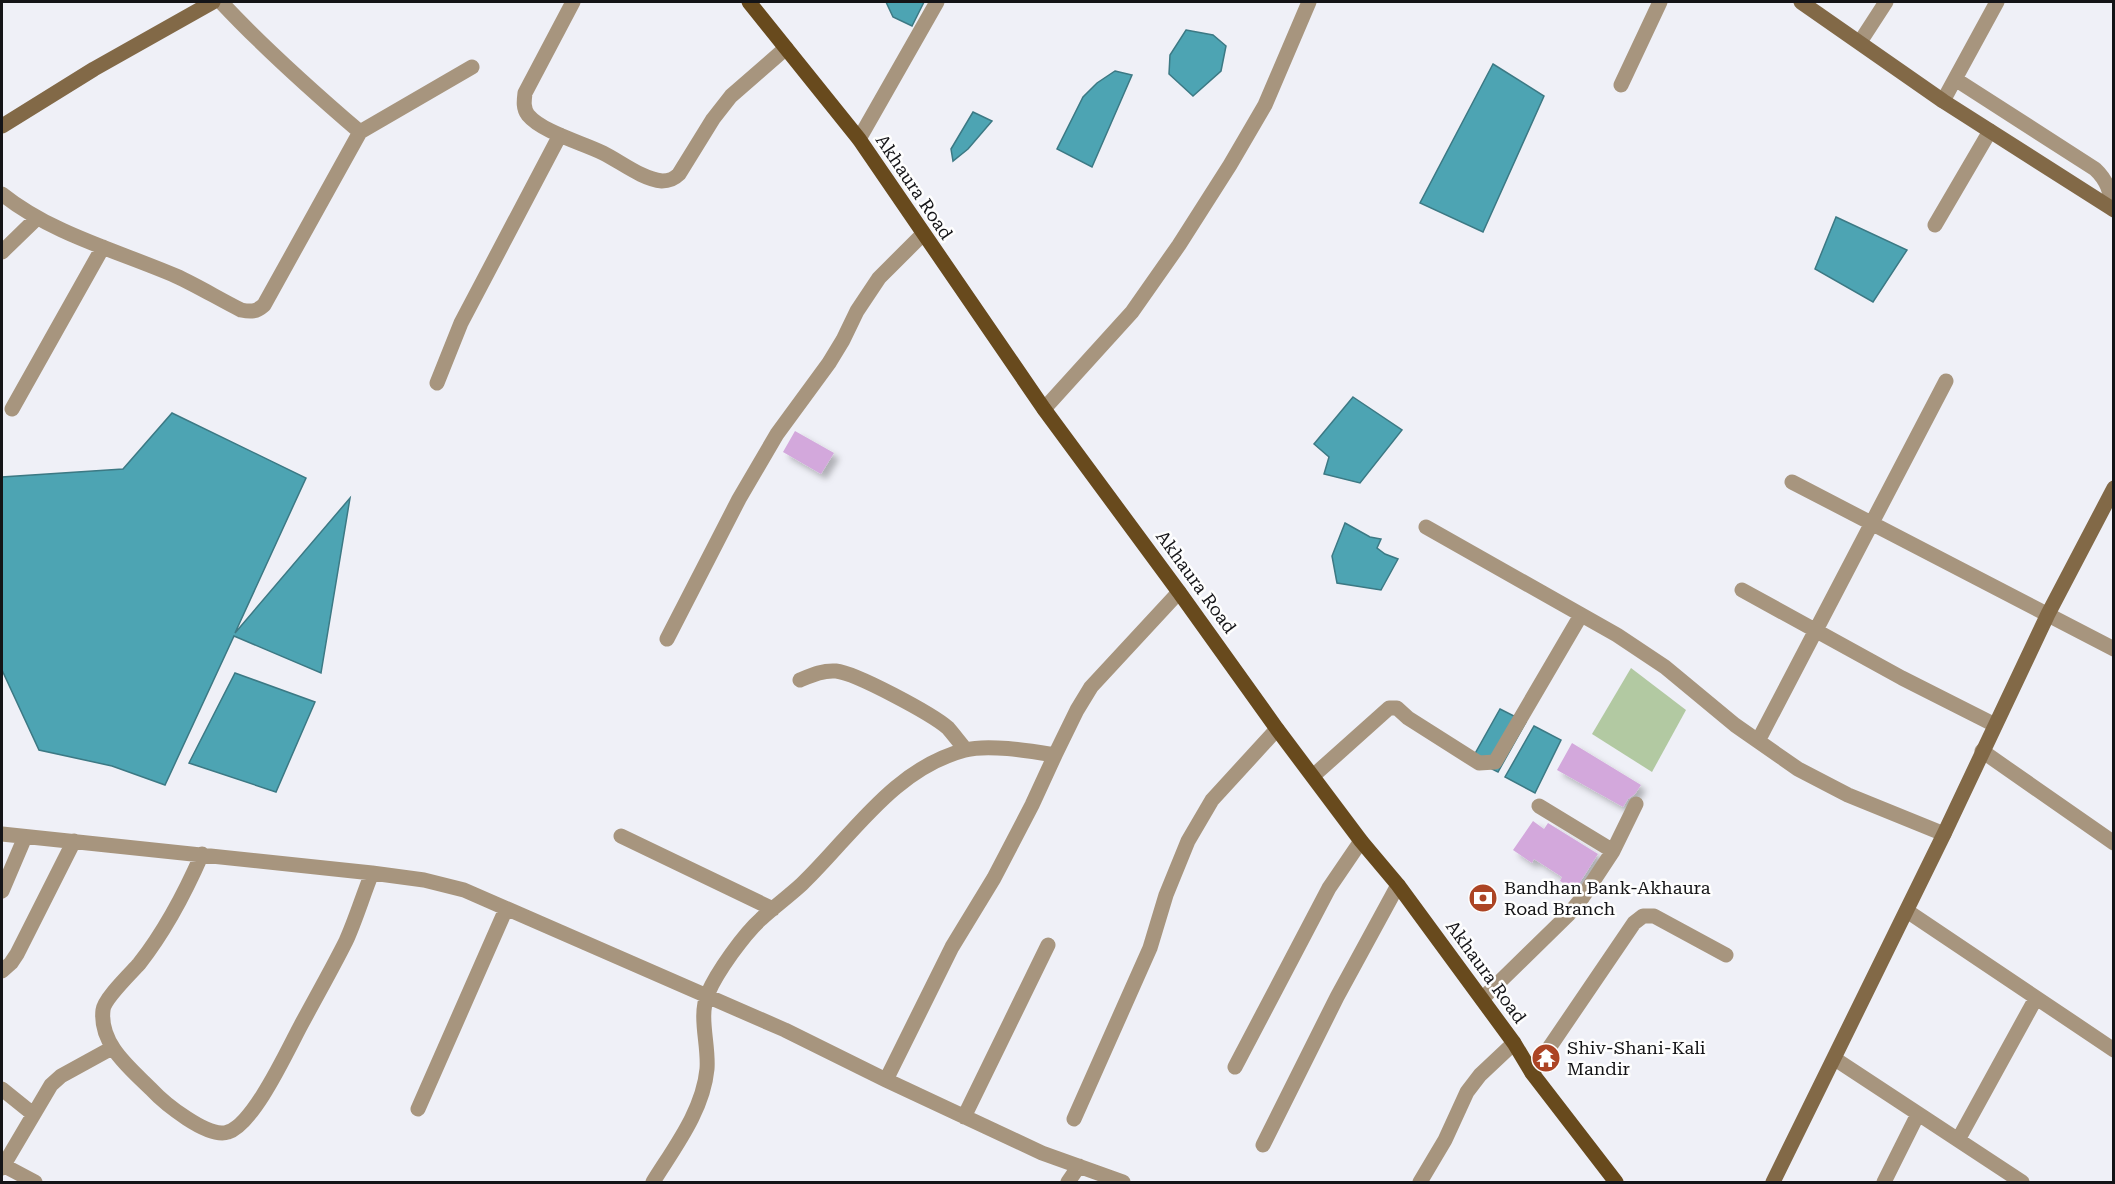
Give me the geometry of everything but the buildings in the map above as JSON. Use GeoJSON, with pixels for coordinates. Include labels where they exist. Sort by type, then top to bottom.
{"type":"FeatureCollection","features":[{"type":"Feature","properties":{"kind":"main road","name":"Akhaura Road"},"geometry":{"type":"LineString","coordinates":[[749,2],[859,139],[1044,410],[1277,729],[1361,841],[1398,885],[1514,1042],[1532,1073],[1616,1182]]}},
{"type":"Feature","properties":{"kind":"street"},"geometry":{"type":"LineString","coordinates":[[2,124],[213,2]]}},
{"type":"Feature","properties":{"kind":"street"},"geometry":{"type":"LineString","coordinates":[[221,2],[258,42],[360,132]]}},
{"type":"Feature","properties":{"kind":"street"},"geometry":{"type":"LineString","coordinates":[[573,2],[525,93],[527,114],[560,135],[602,153],[650,178],[662,181],[673,180],[679,174],[713,119],[731,96],[786,48]]}},
{"type":"Feature","properties":{"kind":"street"},"geometry":{"type":"LineString","coordinates":[[859,139],[937,2]]}},
{"type":"Feature","properties":{"kind":"street"},"geometry":{"type":"LineString","coordinates":[[1044,410],[1132,312],[1173,254],[1265,105],[1308,2]]}},
{"type":"Feature","properties":{"kind":"street"},"geometry":{"type":"LineString","coordinates":[[1621,85],[1660,2]]}},
{"type":"Feature","properties":{"kind":"street"},"geometry":{"type":"LineString","coordinates":[[1802,2],[1943,101],[2113,209]]}},
{"type":"Feature","properties":{"kind":"street"},"geometry":{"type":"LineString","coordinates":[[1860,42],[1886,2]]}},
{"type":"Feature","properties":{"kind":"street"},"geometry":{"type":"LineString","coordinates":[[1943,101],[1996,2]]}},
{"type":"Feature","properties":{"kind":"street"},"geometry":{"type":"LineString","coordinates":[[2,194],[37,218],[103,248],[177,277],[241,310],[257,311],[264,305],[360,132],[472,67]]}},
{"type":"Feature","properties":{"kind":"street"},"geometry":{"type":"LineString","coordinates":[[1955,79],[2095,169],[2109,186],[2113,209]]}},
{"type":"Feature","properties":{"kind":"street"},"geometry":{"type":"LineString","coordinates":[[1935,225],[1990,131]]}},
{"type":"Feature","properties":{"kind":"street"},"geometry":{"type":"LineString","coordinates":[[436,383],[460,323],[560,135]]}},
{"type":"Feature","properties":{"kind":"street"},"geometry":{"type":"LineString","coordinates":[[2,252],[37,218]]}},
{"type":"Feature","properties":{"kind":"street"},"geometry":{"type":"LineString","coordinates":[[668,639],[739,499],[777,434],[829,363],[857,311],[879,278],[923,234]]}},
{"type":"Feature","properties":{"kind":"street"},"geometry":{"type":"LineString","coordinates":[[12,410],[103,248]]}},
{"type":"Feature","properties":{"kind":"street"},"geometry":{"type":"LineString","coordinates":[[1758,741],[1946,381]]}},
{"type":"Feature","properties":{"kind":"street"},"geometry":{"type":"LineString","coordinates":[[1792,482],[2114,649]]}},
{"type":"Feature","properties":{"kind":"street"},"geometry":{"type":"LineString","coordinates":[[1773,1182],[1907,911],[2048,614],[2114,488]]}},
{"type":"Feature","properties":{"kind":"street"},"geometry":{"type":"LineString","coordinates":[[1426,527],[1617,635],[1665,667],[1726,718],[1798,769],[1848,795],[1944,834]]}},
{"type":"Feature","properties":{"kind":"street"},"geometry":{"type":"LineString","coordinates":[[1742,590],[1902,678],[1995,725]]}},
{"type":"Feature","properties":{"kind":"street"},"geometry":{"type":"LineString","coordinates":[[886,1080],[952,947],[994,878],[1032,806],[1077,710],[1091,687],[1179,592]]}},
{"type":"Feature","properties":{"kind":"street"},"geometry":{"type":"LineString","coordinates":[[1313,776],[1389,708],[1397,708],[1408,718],[1479,763],[1495,762],[1581,615]]}},
{"type":"Feature","properties":{"kind":"street"},"geometry":{"type":"LineString","coordinates":[[800,680],[821,672],[836,671],[862,679],[933,718],[947,728],[966,750]]}},
{"type":"Feature","properties":{"kind":"street"},"geometry":{"type":"LineString","coordinates":[[1074,1119],[1150,948],[1166,895],[1193,831],[1212,800],[1277,729]]}},
{"type":"Feature","properties":{"kind":"street"},"geometry":{"type":"LineString","coordinates":[[653,1182],[700,1101],[707,1067],[704,1012],[707,995],[714,980],[760,920],[803,884],[865,815],[898,786],[930,764],[966,750],[1021,750],[1055,755]]}},
{"type":"Feature","properties":{"kind":"street"},"geometry":{"type":"LineString","coordinates":[[1982,752],[2114,843]]}},
{"type":"Feature","properties":{"kind":"street"},"geometry":{"type":"LineString","coordinates":[[1482,999],[1568,915],[1582,898],[1613,851],[1636,804]]}},
{"type":"Feature","properties":{"kind":"street"},"geometry":{"type":"LineString","coordinates":[[1539,806],[1613,851]]}},
{"type":"Feature","properties":{"kind":"street"},"geometry":{"type":"LineString","coordinates":[[2,834],[372,873],[446,885],[785,1030],[1042,1153],[1123,1182]]}},
{"type":"Feature","properties":{"kind":"street"},"geometry":{"type":"LineString","coordinates":[[621,836],[773,909]]}},
{"type":"Feature","properties":{"kind":"street"},"geometry":{"type":"LineString","coordinates":[[2,891],[25,837]]}},
{"type":"Feature","properties":{"kind":"street"},"geometry":{"type":"LineString","coordinates":[[2,971],[17,954],[74,841]]}},
{"type":"Feature","properties":{"kind":"street"},"geometry":{"type":"LineString","coordinates":[[1235,1067],[1329,888],[1361,841]]}},
{"type":"Feature","properties":{"kind":"street"},"geometry":{"type":"LineString","coordinates":[[202,854],[182,897],[163,930],[104,1005],[104,1022],[112,1048],[160,1099],[202,1127],[222,1134],[232,1131],[252,1111],[280,1067],[346,940],[372,873]]}},
{"type":"Feature","properties":{"kind":"street"},"geometry":{"type":"LineString","coordinates":[[1263,1145],[1337,997],[1398,885]]}},
{"type":"Feature","properties":{"kind":"street"},"geometry":{"type":"LineString","coordinates":[[418,1109],[506,909]]}},
{"type":"Feature","properties":{"kind":"street"},"geometry":{"type":"LineString","coordinates":[[1907,911],[2114,1050]]}},
{"type":"Feature","properties":{"kind":"street"},"geometry":{"type":"LineString","coordinates":[[1532,1073],[1634,923],[1643,916],[1654,916],[1726,955]]}},
{"type":"Feature","properties":{"kind":"street"},"geometry":{"type":"LineString","coordinates":[[964,1117],[1048,945]]}},
{"type":"Feature","properties":{"kind":"street"},"geometry":{"type":"LineString","coordinates":[[1958,1140],[2036,998]]}},
{"type":"Feature","properties":{"kind":"street"},"geometry":{"type":"LineString","coordinates":[[1420,1182],[1445,1140],[1467,1092],[1480,1074],[1514,1042]]}},
{"type":"Feature","properties":{"kind":"street"},"geometry":{"type":"LineString","coordinates":[[35,1182],[2,1167],[51,1085],[62,1076],[112,1048]]}},
{"type":"Feature","properties":{"kind":"street"},"geometry":{"type":"LineString","coordinates":[[1835,1059],[1958,1140],[2012,1180]]}},
{"type":"Feature","properties":{"kind":"street"},"geometry":{"type":"LineString","coordinates":[[2,1089],[33,1114]]}},
{"type":"Feature","properties":{"kind":"street"},"geometry":{"type":"LineString","coordinates":[[1884,1182],[1918,1114]]}},
{"type":"Feature","properties":{"kind":"street"},"geometry":{"type":"LineString","coordinates":[[1068,1182],[1079,1166]]}},
{"type":"Feature","properties":{"kind":"green space"},"geometry":{"type":"Polygon","coordinates":[[[1631,668],[1686,710],[1652,772],[1592,734],[1631,668]]]}},
{"type":"Feature","properties":{"kind":"water"},"geometry":{"type":"Polygon","coordinates":[[[886,2],[924,2],[912,26],[893,17],[886,2]]]}},
{"type":"Feature","properties":{"kind":"water"},"geometry":{"type":"Polygon","coordinates":[[[1186,30],[1213,35],[1226,46],[1221,71],[1193,96],[1169,74],[1170,55],[1186,30]]]}},
{"type":"Feature","properties":{"kind":"water"},"geometry":{"type":"Polygon","coordinates":[[[1493,64],[1544,96],[1483,232],[1420,203],[1493,64]]]}},
{"type":"Feature","properties":{"kind":"water"},"geometry":{"type":"Polygon","coordinates":[[[1115,71],[1132,75],[1092,167],[1057,149],[1083,97],[1097,83],[1115,71]]]}},
{"type":"Feature","properties":{"kind":"water"},"geometry":{"type":"Polygon","coordinates":[[[973,112],[992,121],[968,149],[953,161],[951,149],[973,112]]]}},
{"type":"Feature","properties":{"kind":"water"},"geometry":{"type":"Polygon","coordinates":[[[1836,217],[1907,250],[1873,302],[1815,269],[1836,217]]]}},
{"type":"Feature","properties":{"kind":"water"},"geometry":{"type":"Polygon","coordinates":[[[1353,397],[1402,430],[1360,483],[1324,474],[1329,457],[1314,444],[1353,397]]]}},
{"type":"Feature","properties":{"kind":"water"},"geometry":{"type":"Polygon","coordinates":[[[172,413],[306,478],[235,633],[350,498],[321,673],[234,636],[165,785],[112,766],[39,750],[2,670],[2,477],[123,469],[172,413]]]}},
{"type":"Feature","properties":{"kind":"water"},"geometry":{"type":"Polygon","coordinates":[[[1345,523],[1370,537],[1381,539],[1377,548],[1398,559],[1381,590],[1337,583],[1332,556],[1345,523]]]}},
{"type":"Feature","properties":{"kind":"water"},"geometry":{"type":"Polygon","coordinates":[[[235,673],[315,702],[276,792],[189,763],[235,673]]]}},
{"type":"Feature","properties":{"kind":"water"},"geometry":{"type":"Polygon","coordinates":[[[1500,709],[1526,722],[1498,772],[1472,759],[1500,709]]]}},
{"type":"Feature","properties":{"kind":"water"},"geometry":{"type":"Polygon","coordinates":[[[1534,726],[1561,740],[1535,793],[1505,777],[1534,726]]]}},
{"type":"Feature","properties":{"kind":"place","name":"Bandhan Bank-Akhaura Road Branch"},"geometry":{"type":"Point","coordinates":[1483,898]}},
{"type":"Feature","properties":{"kind":"place","name":"Shiv-Shani-Kali Mandir"},"geometry":{"type":"Point","coordinates":[1546,1058]}}]}
